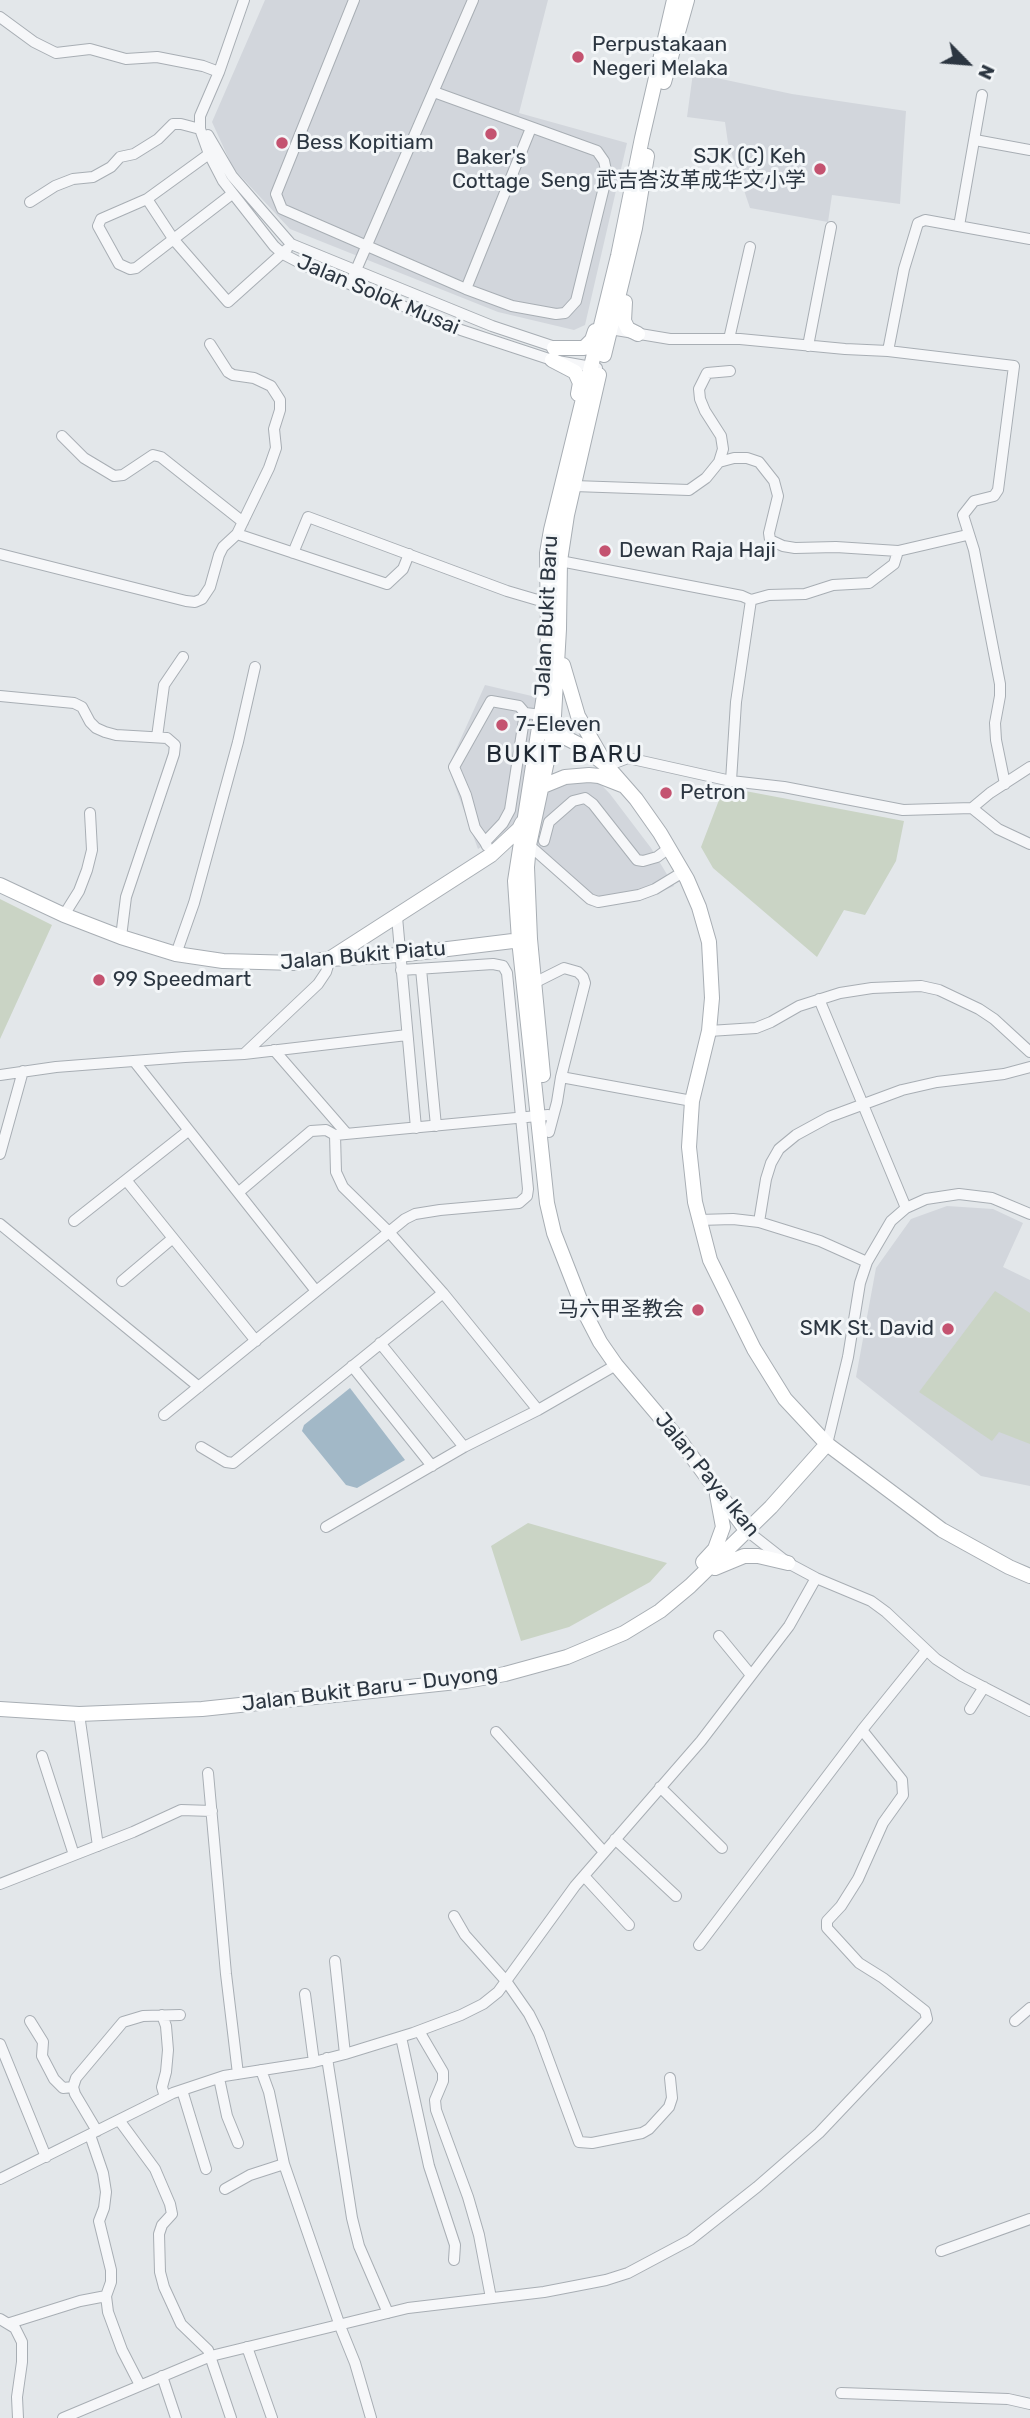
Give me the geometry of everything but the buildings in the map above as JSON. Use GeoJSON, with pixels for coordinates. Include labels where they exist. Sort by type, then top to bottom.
{"type":"FeatureCollection","features":[{"type":"Feature","properties":{"kind":"main road","name":"Jalan Bukit Baru"},"geometry":{"type":"LineString","coordinates":[[606,329],[624,221],[674,0]]}},
{"type":"Feature","properties":{"kind":"main road","name":"Jalan Bukit Baru"},"geometry":{"type":"LineString","coordinates":[[543,1115],[525,940],[515,881],[524,819],[546,732],[542,715],[548,635],[566,516],[597,363],[639,204],[650,139],[687,0]]}},
{"type":"Feature","properties":{"kind":"main road"},"geometry":{"type":"LineString","coordinates":[[638,334],[628,329],[623,311],[637,243],[639,204]]}},
{"type":"Feature","properties":{"kind":"main road"},"geometry":{"type":"LineString","coordinates":[[553,354],[584,348],[592,340],[624,221]]}},
{"type":"Feature","properties":{"kind":"main road"},"geometry":{"type":"LineString","coordinates":[[553,354],[575,372],[580,383],[565,449],[558,498]]}},
{"type":"Feature","properties":{"kind":"main road","name":"Jalan Bukit Baru"},"geometry":{"type":"LineString","coordinates":[[525,940],[529,845],[542,786],[559,629],[547,553],[582,398],[597,363]]}},
{"type":"Feature","properties":{"kind":"main road"},"geometry":{"type":"LineString","coordinates":[[559,629],[565,677],[573,704],[586,732],[607,766],[641,806],[669,848],[699,907],[709,942],[713,973],[709,1031],[692,1101],[689,1147],[695,1202],[710,1260],[754,1349],[785,1399],[827,1444],[942,1530],[1030,1576]]}},
{"type":"Feature","properties":{"kind":"main road"},"geometry":{"type":"LineString","coordinates":[[546,732],[580,745],[607,766]]}},
{"type":"Feature","properties":{"kind":"main road"},"geometry":{"type":"LineString","coordinates":[[542,786],[565,777],[589,775],[624,785]]}},
{"type":"Feature","properties":{"kind":"main road"},"geometry":{"type":"LineString","coordinates":[[330,959],[397,917],[488,848],[519,829],[524,819]]}},
{"type":"Feature","properties":{"kind":"main road","name":"Jalan Bukit Piatu"},"geometry":{"type":"LineString","coordinates":[[0,885],[64,915],[176,954],[267,964],[399,955],[525,940]]}},
{"type":"Feature","properties":{"kind":"main road","name":"Jalan Paya Ikan"},"geometry":{"type":"LineString","coordinates":[[543,1115],[549,1132],[556,1199],[572,1280]]}},
{"type":"Feature","properties":{"kind":"main road","name":"Jalan Paya Ikan"},"geometry":{"type":"LineString","coordinates":[[543,1115],[548,1203],[554,1233],[586,1315],[616,1365],[713,1483],[746,1530]]}},
{"type":"Feature","properties":{"kind":"main road","name":"Jalan Bukit Baru - Duyong"},"geometry":{"type":"LineString","coordinates":[[0,1709],[79,1714],[215,1708],[466,1681],[505,1674],[567,1657],[624,1633],[660,1611],[702,1575],[771,1507],[827,1444]]}},
{"type":"Feature","properties":{"kind":"main road"},"geometry":{"type":"LineString","coordinates":[[660,1611],[715,1549],[720,1537],[723,1516],[713,1483]]}},
{"type":"Feature","properties":{"kind":"main road"},"geometry":{"type":"LineString","coordinates":[[702,1575],[744,1556],[758,1556],[788,1563]]}},
{"type":"Feature","properties":{"kind":"street","name":"Jalan Solok Musai"},"geometry":{"type":"LineString","coordinates":[[244,0],[219,72],[200,116],[200,129],[209,154],[232,194],[283,254],[350,285],[461,330],[597,363]]}},
{"type":"Feature","properties":{"kind":"street"},"geometry":{"type":"LineString","coordinates":[[354,0],[276,194],[282,209],[365,247],[512,306],[556,314],[565,313],[576,301],[607,174],[604,161],[597,151],[434,92]]}},
{"type":"Feature","properties":{"kind":"street"},"geometry":{"type":"LineString","coordinates":[[350,285],[473,0]]}},
{"type":"Feature","properties":{"kind":"street"},"geometry":{"type":"LineString","coordinates":[[0,18],[44,49],[56,53],[90,49],[125,59],[157,57],[181,60],[219,72]]}},
{"type":"Feature","properties":{"kind":"street"},"geometry":{"type":"LineString","coordinates":[[959,226],[982,95]]}},
{"type":"Feature","properties":{"kind":"street","name":"Jalan Solok Musai"},"geometry":{"type":"LineString","coordinates":[[200,116],[232,176],[282,237],[291,244],[492,326],[553,354]]}},
{"type":"Feature","properties":{"kind":"street"},"geometry":{"type":"LineString","coordinates":[[30,202],[55,186],[74,179],[93,177],[111,167],[120,157],[134,154],[158,139],[169,126],[181,124],[200,129]]}},
{"type":"Feature","properties":{"kind":"street"},"geometry":{"type":"LineString","coordinates":[[466,289],[531,128]]}},
{"type":"Feature","properties":{"kind":"street"},"geometry":{"type":"LineString","coordinates":[[975,140],[1030,150]]}},
{"type":"Feature","properties":{"kind":"street"},"geometry":{"type":"LineString","coordinates":[[209,154],[147,199],[103,218],[97,226],[119,264],[136,268],[232,194]]}},
{"type":"Feature","properties":{"kind":"street"},"geometry":{"type":"LineString","coordinates":[[147,199],[174,240],[228,302],[291,244]]}},
{"type":"Feature","properties":{"kind":"street"},"geometry":{"type":"LineString","coordinates":[[888,351],[904,269],[918,223],[925,220],[1030,239]]}},
{"type":"Feature","properties":{"kind":"street"},"geometry":{"type":"LineString","coordinates":[[808,346],[831,227]]}},
{"type":"Feature","properties":{"kind":"street"},"geometry":{"type":"LineString","coordinates":[[729,339],[750,247]]}},
{"type":"Feature","properties":{"kind":"street"},"geometry":{"type":"LineString","coordinates":[[606,329],[685,340],[729,339],[888,351],[1014,366],[998,490],[994,496],[974,501],[962,515],[974,551],[1000,684],[995,723],[1005,784]]}},
{"type":"Feature","properties":{"kind":"street"},"geometry":{"type":"LineString","coordinates":[[0,554],[195,602],[207,594],[219,555],[223,547],[237,534],[274,455],[274,429],[280,410],[279,400],[271,386],[263,381],[239,377],[228,372],[210,344]]}},
{"type":"Feature","properties":{"kind":"street"},"geometry":{"type":"LineString","coordinates":[[574,486],[689,490],[706,478],[719,462],[723,449],[721,436],[705,411],[699,389],[707,373],[730,371]]}},
{"type":"Feature","properties":{"kind":"street"},"geometry":{"type":"LineString","coordinates":[[62,436],[84,458],[114,476],[123,475],[153,455],[161,457],[243,522]]}},
{"type":"Feature","properties":{"kind":"street"},"geometry":{"type":"LineString","coordinates":[[719,462],[747,458],[766,468],[774,481],[778,496],[769,533],[770,540],[776,543],[795,548],[836,547],[898,551],[967,535]]}},
{"type":"Feature","properties":{"kind":"street"},"geometry":{"type":"LineString","coordinates":[[293,553],[308,517],[507,591],[553,601]]}},
{"type":"Feature","properties":{"kind":"street"},"geometry":{"type":"LineString","coordinates":[[237,534],[387,584],[403,569],[409,554]]}},
{"type":"Feature","properties":{"kind":"street"},"geometry":{"type":"LineString","coordinates":[[560,561],[747,598],[805,594],[833,585],[869,583],[894,564],[898,551]]}},
{"type":"Feature","properties":{"kind":"street"},"geometry":{"type":"LineString","coordinates":[[731,781],[747,598]]}},
{"type":"Feature","properties":{"kind":"street"},"geometry":{"type":"LineString","coordinates":[[157,737],[164,685],[183,657]]}},
{"type":"Feature","properties":{"kind":"street"},"geometry":{"type":"LineString","coordinates":[[176,954],[194,903],[238,742],[255,667]]}},
{"type":"Feature","properties":{"kind":"street"},"geometry":{"type":"LineString","coordinates":[[0,696],[74,702],[82,707],[96,728],[116,735],[171,740],[176,749],[126,897],[121,937]]}},
{"type":"Feature","properties":{"kind":"street"},"geometry":{"type":"LineString","coordinates":[[525,713],[509,810],[488,848],[475,828],[466,795],[454,768],[491,701],[519,706],[525,713],[542,715]]}},
{"type":"Feature","properties":{"kind":"street"},"geometry":{"type":"LineString","coordinates":[[607,766],[628,758],[731,781],[784,787],[904,810],[972,808],[1030,767]]}},
{"type":"Feature","properties":{"kind":"street"},"geometry":{"type":"LineString","coordinates":[[544,841],[550,822],[573,801],[585,798],[593,804],[637,859],[643,861],[657,857],[669,848]]}},
{"type":"Feature","properties":{"kind":"street"},"geometry":{"type":"LineString","coordinates":[[972,808],[998,829],[1030,844]]}},
{"type":"Feature","properties":{"kind":"street"},"geometry":{"type":"LineString","coordinates":[[64,915],[88,870],[92,850],[90,813]]}},
{"type":"Feature","properties":{"kind":"street"},"geometry":{"type":"LineString","coordinates":[[529,845],[590,899],[598,902],[639,895],[683,872]]}},
{"type":"Feature","properties":{"kind":"street"},"geometry":{"type":"LineString","coordinates":[[397,917],[416,1128]]}},
{"type":"Feature","properties":{"kind":"street"},"geometry":{"type":"LineString","coordinates":[[244,1054],[318,984],[330,959]]}},
{"type":"Feature","properties":{"kind":"street"},"geometry":{"type":"LineString","coordinates":[[164,1415],[389,1232],[415,1214],[519,1203],[528,1193],[508,973],[503,966],[493,964],[401,970]]}},
{"type":"Feature","properties":{"kind":"street"},"geometry":{"type":"LineString","coordinates":[[529,985],[564,968],[578,972],[583,977],[584,991],[549,1132]]}},
{"type":"Feature","properties":{"kind":"street"},"geometry":{"type":"LineString","coordinates":[[421,969],[436,1126]]}},
{"type":"Feature","properties":{"kind":"street"},"geometry":{"type":"LineString","coordinates":[[709,1031],[756,1028],[799,1006],[841,993],[899,986],[930,988],[979,1009],[1030,1052]]}},
{"type":"Feature","properties":{"kind":"street"},"geometry":{"type":"LineString","coordinates":[[819,999],[906,1208]]}},
{"type":"Feature","properties":{"kind":"street"},"geometry":{"type":"LineString","coordinates":[[0,1075],[134,1061],[244,1054],[407,1035]]}},
{"type":"Feature","properties":{"kind":"street"},"geometry":{"type":"LineString","coordinates":[[274,1050],[347,1133]]}},
{"type":"Feature","properties":{"kind":"street"},"geometry":{"type":"LineString","coordinates":[[134,1061],[316,1291]]}},
{"type":"Feature","properties":{"kind":"street"},"geometry":{"type":"LineString","coordinates":[[759,1222],[771,1163],[779,1149],[796,1135],[829,1117],[902,1090],[937,1082],[1004,1074],[1030,1067]]}},
{"type":"Feature","properties":{"kind":"street"},"geometry":{"type":"LineString","coordinates":[[0,1154],[23,1072]]}},
{"type":"Feature","properties":{"kind":"street"},"geometry":{"type":"LineString","coordinates":[[561,1077],[692,1101]]}},
{"type":"Feature","properties":{"kind":"street"},"geometry":{"type":"LineString","coordinates":[[239,1192],[311,1131],[319,1129],[335,1135],[543,1115]]}},
{"type":"Feature","properties":{"kind":"street"},"geometry":{"type":"LineString","coordinates":[[74,1221],[188,1131]]}},
{"type":"Feature","properties":{"kind":"street"},"geometry":{"type":"LineString","coordinates":[[335,1135],[338,1180],[443,1293],[537,1410]]}},
{"type":"Feature","properties":{"kind":"street"},"geometry":{"type":"LineString","coordinates":[[126,1180],[256,1341]]}},
{"type":"Feature","properties":{"kind":"street"},"geometry":{"type":"LineString","coordinates":[[827,1444],[848,1357],[860,1283],[867,1262],[891,1221],[906,1208],[926,1199],[959,1194],[992,1198],[1030,1214]]}},
{"type":"Feature","properties":{"kind":"street"},"geometry":{"type":"LineString","coordinates":[[699,1220],[733,1219],[759,1222],[820,1241],[867,1262]]}},
{"type":"Feature","properties":{"kind":"street"},"geometry":{"type":"LineString","coordinates":[[0,1224],[199,1387]]}},
{"type":"Feature","properties":{"kind":"street"},"geometry":{"type":"LineString","coordinates":[[122,1281],[173,1238]]}},
{"type":"Feature","properties":{"kind":"street"},"geometry":{"type":"LineString","coordinates":[[201,1447],[226,1462],[233,1463],[443,1293]]}},
{"type":"Feature","properties":{"kind":"street"},"geometry":{"type":"LineString","coordinates":[[380,1343],[464,1447]]}},
{"type":"Feature","properties":{"kind":"street"},"geometry":{"type":"LineString","coordinates":[[326,1527],[464,1447],[616,1365]]}},
{"type":"Feature","properties":{"kind":"street"},"geometry":{"type":"LineString","coordinates":[[352,1366],[432,1466]]}},
{"type":"Feature","properties":{"kind":"street","name":"Jalan Paya Ikan"},"geometry":{"type":"LineString","coordinates":[[746,1530],[788,1563],[871,1601],[902,1625],[925,1651],[962,1676],[1030,1711]]}},
{"type":"Feature","properties":{"kind":"street"},"geometry":{"type":"LineString","coordinates":[[0,2179],[182,2090],[219,2078],[345,2054],[419,2031],[483,2004],[506,1982],[583,1876],[701,1741],[789,1626],[816,1578]]}},
{"type":"Feature","properties":{"kind":"street"},"geometry":{"type":"LineString","coordinates":[[719,1636],[751,1675]]}},
{"type":"Feature","properties":{"kind":"street"},"geometry":{"type":"LineString","coordinates":[[699,1945],[925,1651]]}},
{"type":"Feature","properties":{"kind":"street"},"geometry":{"type":"LineString","coordinates":[[970,1709],[984,1687]]}},
{"type":"Feature","properties":{"kind":"street"},"geometry":{"type":"LineString","coordinates":[[79,1714],[98,1846]]}},
{"type":"Feature","properties":{"kind":"street"},"geometry":{"type":"LineString","coordinates":[[63,2418],[211,2356],[408,2308],[606,2280],[628,2273],[690,2239],[757,2187],[819,2133],[927,2019],[925,2011],[859,1962],[827,1928],[827,1920],[841,1906],[858,1880],[883,1823],[903,1795],[902,1780],[862,1730]]}},
{"type":"Feature","properties":{"kind":"street"},"geometry":{"type":"LineString","coordinates":[[496,1732],[604,1852]]}},
{"type":"Feature","properties":{"kind":"street"},"geometry":{"type":"LineString","coordinates":[[42,1756],[74,1855]]}},
{"type":"Feature","properties":{"kind":"street"},"geometry":{"type":"LineString","coordinates":[[208,1773],[238,2074]]}},
{"type":"Feature","properties":{"kind":"street"},"geometry":{"type":"LineString","coordinates":[[660,1787],[722,1849]]}},
{"type":"Feature","properties":{"kind":"street"},"geometry":{"type":"LineString","coordinates":[[0,1884],[181,1811],[212,1811]]}},
{"type":"Feature","properties":{"kind":"street"},"geometry":{"type":"LineString","coordinates":[[615,1839],[676,1895]]}},
{"type":"Feature","properties":{"kind":"street"},"geometry":{"type":"LineString","coordinates":[[583,1876],[629,1925]]}},
{"type":"Feature","properties":{"kind":"street"},"geometry":{"type":"LineString","coordinates":[[454,1916],[465,1935],[506,1982],[529,2014],[579,2142],[592,2143],[642,2133],[649,2129],[669,2107],[672,2098],[670,2078]]}},
{"type":"Feature","properties":{"kind":"street"},"geometry":{"type":"LineString","coordinates":[[335,1961],[345,2054]]}},
{"type":"Feature","properties":{"kind":"street"},"geometry":{"type":"LineString","coordinates":[[305,1994],[314,2062]]}},
{"type":"Feature","properties":{"kind":"street"},"geometry":{"type":"LineString","coordinates":[[1015,2021],[1030,2008]]}},
{"type":"Feature","properties":{"kind":"street"},"geometry":{"type":"LineString","coordinates":[[162,2015],[168,2050],[162,2087],[165,2097]]}},
{"type":"Feature","properties":{"kind":"street"},"geometry":{"type":"LineString","coordinates":[[140,2385],[122,2350],[108,2312],[106,2296],[111,2282],[111,2270],[99,2221],[106,2192],[94,2133],[74,2087],[76,2078],[123,2022],[143,2016],[180,2015]]}},
{"type":"Feature","properties":{"kind":"street"},"geometry":{"type":"LineString","coordinates":[[30,2021],[43,2042],[42,2056],[54,2079],[63,2088],[74,2087]]}},
{"type":"Feature","properties":{"kind":"street"},"geometry":{"type":"LineString","coordinates":[[419,2031],[443,2072],[443,2081],[435,2100],[436,2110],[468,2197],[479,2235],[491,2298]]}},
{"type":"Feature","properties":{"kind":"street"},"geometry":{"type":"LineString","coordinates":[[401,2037],[429,2166],[455,2245],[454,2260]]}},
{"type":"Feature","properties":{"kind":"street"},"geometry":{"type":"LineString","coordinates":[[0,2044],[46,2157]]}},
{"type":"Feature","properties":{"kind":"street"},"geometry":{"type":"LineString","coordinates":[[327,2058],[352,2218],[359,2246],[388,2314]]}},
{"type":"Feature","properties":{"kind":"street"},"geometry":{"type":"LineString","coordinates":[[261,2070],[269,2092],[284,2164],[355,2363],[371,2418]]}},
{"type":"Feature","properties":{"kind":"street"},"geometry":{"type":"LineString","coordinates":[[219,2078],[227,2116],[238,2143]]}},
{"type":"Feature","properties":{"kind":"street"},"geometry":{"type":"LineString","coordinates":[[182,2090],[206,2169]]}},
{"type":"Feature","properties":{"kind":"street"},"geometry":{"type":"LineString","coordinates":[[119,2120],[155,2169],[170,2204],[172,2214],[162,2225],[159,2234],[160,2272],[164,2287],[181,2324],[208,2350],[231,2418]]}},
{"type":"Feature","properties":{"kind":"street"},"geometry":{"type":"LineString","coordinates":[[225,2189],[250,2175],[284,2164]]}},
{"type":"Feature","properties":{"kind":"street"},"geometry":{"type":"LineString","coordinates":[[941,2251],[1030,2219]]}},
{"type":"Feature","properties":{"kind":"street"},"geometry":{"type":"LineString","coordinates":[[5,2321],[106,2296]]}},
{"type":"Feature","properties":{"kind":"street"},"geometry":{"type":"LineString","coordinates":[[5,2321],[19,2335],[23,2352],[17,2397],[18,2418]]}},
{"type":"Feature","properties":{"kind":"street"},"geometry":{"type":"LineString","coordinates":[[247,2347],[272,2418]]}},
{"type":"Feature","properties":{"kind":"street"},"geometry":{"type":"LineString","coordinates":[[162,2376],[176,2418]]}},
{"type":"Feature","properties":{"kind":"street"},"geometry":{"type":"LineString","coordinates":[[841,2393],[1008,2399],[1030,2404]]}},
{"type":"Feature","properties":{"kind":"shaded area"},"geometry":{"type":"Polygon","coordinates":[[[265,0],[548,0],[519,113],[627,143],[585,325],[574,330],[498,312],[290,229],[233,168],[212,122],[265,0]]]}},
{"type":"Feature","properties":{"kind":"shaded area","name":"SJK (C) Keh Seng 武吉峇汝革成华文小学"},"geometry":{"type":"Polygon","coordinates":[[[693,73],[792,94],[906,111],[900,204],[832,195],[828,222],[750,208],[728,143],[725,122],[687,117],[693,73]]]}},
{"type":"Feature","properties":{"kind":"shaded area"},"geometry":{"type":"Polygon","coordinates":[[[485,685],[536,697],[525,765],[554,780],[590,773],[610,794],[651,848],[674,886],[642,900],[590,906],[506,831],[478,849],[448,767],[485,685]]]}},
{"type":"Feature","properties":{"kind":"shaded area","name":"SMK St. David"},"geometry":{"type":"Polygon","coordinates":[[[947,1206],[993,1209],[1023,1223],[1003,1267],[1030,1280],[1030,1486],[981,1476],[856,1377],[876,1268],[911,1219],[947,1206]]]}},
{"type":"Feature","properties":{"kind":"green space"},"geometry":{"type":"Polygon","coordinates":[[[724,787],[904,821],[896,861],[865,915],[844,910],[817,957],[713,868],[701,847],[724,787]]]}},
{"type":"Feature","properties":{"kind":"green space"},"geometry":{"type":"Polygon","coordinates":[[[0,899],[52,925],[0,1039],[0,899]]]}},
{"type":"Feature","properties":{"kind":"green space"},"geometry":{"type":"Polygon","coordinates":[[[995,1291],[1030,1313],[1030,1444],[999,1432],[992,1441],[919,1392],[995,1291]]]}},
{"type":"Feature","properties":{"kind":"green space"},"geometry":{"type":"Polygon","coordinates":[[[528,1523],[667,1563],[650,1582],[569,1627],[521,1641],[491,1546],[528,1523]]]}},
{"type":"Feature","properties":{"kind":"water"},"geometry":{"type":"Polygon","coordinates":[[[350,1388],[405,1460],[357,1488],[346,1485],[302,1431],[304,1425],[350,1388]]]}},
{"type":"Feature","properties":{"kind":"place","name":"Perpustakaan Negeri Melaka"},"geometry":{"type":"Point","coordinates":[578,57]}},
{"type":"Feature","properties":{"kind":"place","name":"Baker's Cottage"},"geometry":{"type":"Point","coordinates":[491,134]}},
{"type":"Feature","properties":{"kind":"place","name":"Bess Kopitiam"},"geometry":{"type":"Point","coordinates":[282,143]}},
{"type":"Feature","properties":{"kind":"place","name":"SJK (C) Keh Seng 武吉峇汝革成华文小学"},"geometry":{"type":"Point","coordinates":[820,169]}},
{"type":"Feature","properties":{"kind":"place","name":"Dewan Raja Haji"},"geometry":{"type":"Point","coordinates":[605,551]}},
{"type":"Feature","properties":{"kind":"place","name":"7-Eleven"},"geometry":{"type":"Point","coordinates":[502,725]}},
{"type":"Feature","properties":{"kind":"place","name":"Petron"},"geometry":{"type":"Point","coordinates":[666,793]}},
{"type":"Feature","properties":{"kind":"place","name":"99 Speedmart"},"geometry":{"type":"Point","coordinates":[99,980]}},
{"type":"Feature","properties":{"kind":"place","name":"马六甲圣教会"},"geometry":{"type":"Point","coordinates":[698,1310]}},
{"type":"Feature","properties":{"kind":"place","name":"SMK St. David"},"geometry":{"type":"Point","coordinates":[948,1329]}},
{"type":"Feature","properties":{"kind":"district","name":"BUKIT BARU"},"geometry":{"type":"Point","coordinates":[565,755]}}]}
